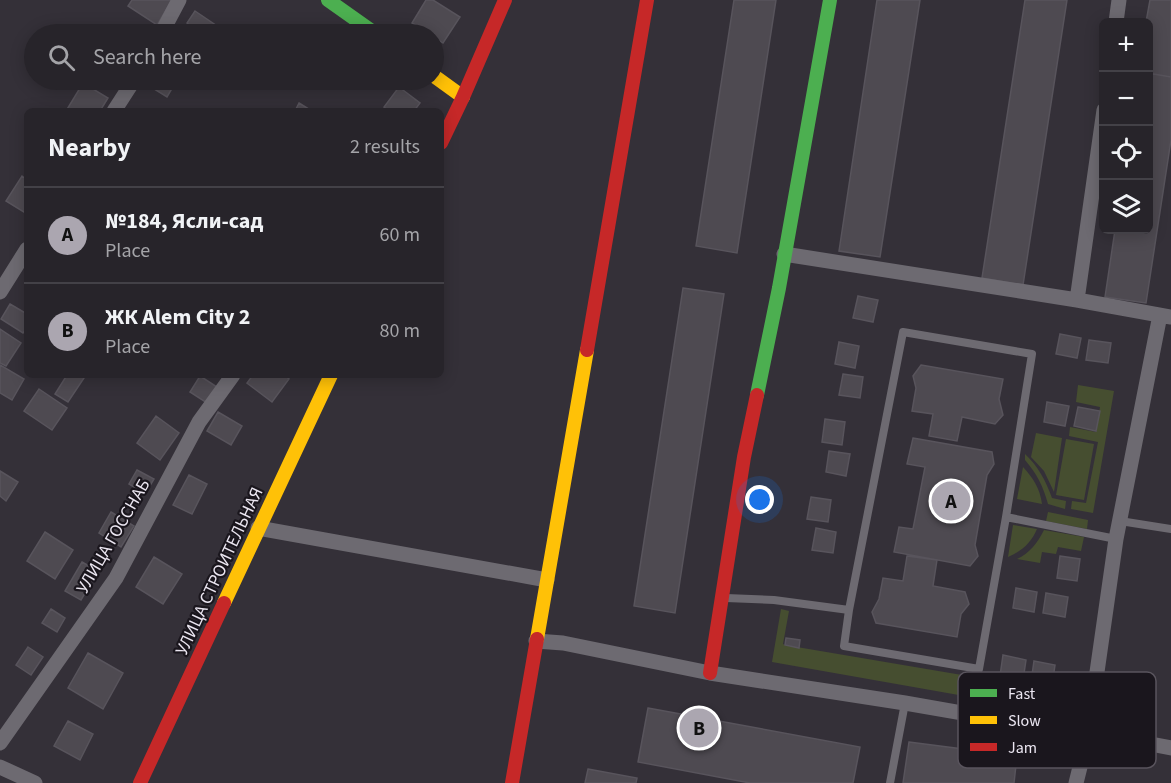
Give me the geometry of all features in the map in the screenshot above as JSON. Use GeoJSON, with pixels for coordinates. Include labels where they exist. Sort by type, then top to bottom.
{"type":"FeatureCollection","features":[{"type":"Feature","properties":{"kind":"street"},"geometry":{"type":"LineString","coordinates":[[166,24],[179,0]]}},
{"type":"Feature","properties":{"kind":"street"},"geometry":{"type":"LineString","coordinates":[[328,0],[362,24]]}},
{"type":"Feature","properties":{"kind":"street"},"geometry":{"type":"LineString","coordinates":[[444,137],[505,0]]}},
{"type":"Feature","properties":{"kind":"street"},"geometry":{"type":"LineString","coordinates":[[512,783],[646,0]]}},
{"type":"Feature","properties":{"kind":"street"},"geometry":{"type":"LineString","coordinates":[[710,673],[744,457],[779,288],[830,0]]}},
{"type":"Feature","properties":{"kind":"street"},"geometry":{"type":"LineString","coordinates":[[1117,18],[1119,0]]}},
{"type":"Feature","properties":{"kind":"street"},"geometry":{"type":"LineString","coordinates":[[444,83],[463,97]]}},
{"type":"Feature","properties":{"kind":"street"},"geometry":{"type":"LineString","coordinates":[[116,108],[128,90]]}},
{"type":"Feature","properties":{"kind":"street"},"geometry":{"type":"LineString","coordinates":[[1077,300],[1102,126]]}},
{"type":"Feature","properties":{"kind":"street"},"geometry":{"type":"LineString","coordinates":[[0,292],[24,254]]}},
{"type":"Feature","properties":{"kind":"street"},"geometry":{"type":"LineString","coordinates":[[784,254],[1166,316],[1116,539],[1097,672]]}},
{"type":"Feature","properties":{"kind":"street","name":"УЛИЦА ГОССНАБ"},"geometry":{"type":"LineString","coordinates":[[0,743],[116,578],[199,422],[231,378]]}},
{"type":"Feature","properties":{"kind":"street","name":"УЛИЦА СТРОИТЕЛЬНАЯ"},"geometry":{"type":"LineString","coordinates":[[140,783],[330,378]]}},
{"type":"Feature","properties":{"kind":"street"},"geometry":{"type":"LineString","coordinates":[[258,528],[547,580]]}},
{"type":"Feature","properties":{"kind":"street"},"geometry":{"type":"LineString","coordinates":[[536,641],[563,643],[710,673],[958,712]]}},
{"type":"Feature","properties":{"kind":"street"},"geometry":{"type":"LineString","coordinates":[[1156,745],[1171,748]]}},
{"type":"Feature","properties":{"kind":"street"},"geometry":{"type":"LineString","coordinates":[[0,767],[34,783]]}},
{"type":"Feature","properties":{"kind":"street"},"geometry":{"type":"LineString","coordinates":[[1076,783],[1080,768]]}},
{"type":"Feature","properties":{"kind":"lane"},"geometry":{"type":"LineString","coordinates":[[903,332],[1032,354],[979,669],[844,646],[849,610],[903,332]]}},
{"type":"Feature","properties":{"kind":"lane"},"geometry":{"type":"LineString","coordinates":[[1006,517],[1116,539]]}},
{"type":"Feature","properties":{"kind":"lane"},"geometry":{"type":"LineString","coordinates":[[1120,521],[1171,529]]}},
{"type":"Feature","properties":{"kind":"lane"},"geometry":{"type":"LineString","coordinates":[[723,598],[774,600],[849,610]]}},
{"type":"Feature","properties":{"kind":"lane"},"geometry":{"type":"LineString","coordinates":[[890,783],[905,703]]}},
{"type":"Feature","properties":{"kind":"green space"},"geometry":{"type":"Polygon","coordinates":[[[1078,385],[1114,391],[1093,513],[1071,509],[1072,501],[1086,503],[1098,442],[1069,436],[1070,427],[1096,432],[1100,407],[1076,402],[1078,385]]]}},
{"type":"Feature","properties":{"kind":"green space"},"geometry":{"type":"Polygon","coordinates":[[[1036,433],[1062,438],[1054,492],[1044,471],[1031,457],[1036,433]]]}},
{"type":"Feature","properties":{"kind":"green space"},"geometry":{"type":"Polygon","coordinates":[[[1066,439],[1094,444],[1084,500],[1056,495],[1066,439]]]}},
{"type":"Feature","properties":{"kind":"green space"},"geometry":{"type":"Polygon","coordinates":[[[1025,454],[1041,474],[1052,498],[1066,501],[1065,509],[1048,504],[1039,480],[1025,460],[1025,454]]]}},
{"type":"Feature","properties":{"kind":"green space"},"geometry":{"type":"Polygon","coordinates":[[[1023,467],[1036,484],[1042,504],[1017,499],[1023,467]]]}},
{"type":"Feature","properties":{"kind":"green space"},"geometry":{"type":"Polygon","coordinates":[[[1048,512],[1088,520],[1087,529],[1046,521],[1048,512]]]}},
{"type":"Feature","properties":{"kind":"green space"},"geometry":{"type":"Polygon","coordinates":[[[1013,525],[1037,529],[1026,546],[1008,557],[1013,525]]]}},
{"type":"Feature","properties":{"kind":"green space"},"geometry":{"type":"Polygon","coordinates":[[[1044,530],[1084,537],[1081,551],[1058,547],[1056,554],[1042,552],[1040,563],[1017,559],[1033,547],[1044,530]]]}},
{"type":"Feature","properties":{"kind":"green space"},"geometry":{"type":"Polygon","coordinates":[[[781,609],[789,611],[783,644],[785,645],[958,674],[958,695],[772,662],[781,609]]]}},
{"type":"Feature","properties":{"kind":"building"},"geometry":{"type":"Polygon","coordinates":[[[132,0],[172,0],[158,24],[128,6],[132,0]]]}},
{"type":"Feature","properties":{"kind":"building"},"geometry":{"type":"Polygon","coordinates":[[[426,0],[433,0],[460,17],[444,41],[444,24],[412,23],[426,0]]]}},
{"type":"Feature","properties":{"kind":"building"},"geometry":{"type":"Polygon","coordinates":[[[734,0],[776,0],[737,253],[696,246],[734,0]]]}},
{"type":"Feature","properties":{"kind":"building"},"geometry":{"type":"Polygon","coordinates":[[[877,0],[920,0],[880,257],[839,251],[877,0]]]}},
{"type":"Feature","properties":{"kind":"building"},"geometry":{"type":"Polygon","coordinates":[[[1025,0],[1067,0],[1023,285],[982,278],[1025,0]]]}},
{"type":"Feature","properties":{"kind":"building"},"geometry":{"type":"Polygon","coordinates":[[[1150,0],[1171,0],[1171,77],[1153,74],[1153,18],[1147,18],[1150,0]]]}},
{"type":"Feature","properties":{"kind":"building"},"geometry":{"type":"Polygon","coordinates":[[[195,11],[214,24],[188,24],[195,11]]]}},
{"type":"Feature","properties":{"kind":"building"},"geometry":{"type":"Polygon","coordinates":[[[1153,74],[1171,77],[1171,140],[1146,303],[1105,297],[1114,234],[1153,234],[1153,74]]]}},
{"type":"Feature","properties":{"kind":"building"},"geometry":{"type":"Polygon","coordinates":[[[79,90],[95,90],[108,98],[102,108],[68,108],[79,90]]]}},
{"type":"Feature","properties":{"kind":"building"},"geometry":{"type":"Polygon","coordinates":[[[156,90],[171,90],[167,97],[156,90]]]}},
{"type":"Feature","properties":{"kind":"building"},"geometry":{"type":"Polygon","coordinates":[[[397,90],[403,90],[420,103],[416,108],[384,107],[397,90]]]}},
{"type":"Feature","properties":{"kind":"building"},"geometry":{"type":"Polygon","coordinates":[[[299,103],[307,108],[296,108],[299,103]]]}},
{"type":"Feature","properties":{"kind":"building"},"geometry":{"type":"Polygon","coordinates":[[[22,176],[24,178],[24,212],[6,201],[22,176]]]}},
{"type":"Feature","properties":{"kind":"building"},"geometry":{"type":"Polygon","coordinates":[[[683,288],[724,294],[675,613],[634,606],[683,288]]]}},
{"type":"Feature","properties":{"kind":"building"},"geometry":{"type":"Polygon","coordinates":[[[858,296],[878,300],[873,322],[853,318],[858,296]]]}},
{"type":"Feature","properties":{"kind":"building"},"geometry":{"type":"Polygon","coordinates":[[[10,304],[24,312],[24,332],[23,333],[1,319],[10,304]]]}},
{"type":"Feature","properties":{"kind":"building"},"geometry":{"type":"Polygon","coordinates":[[[0,329],[21,343],[6,366],[0,363],[0,329]]]}},
{"type":"Feature","properties":{"kind":"building"},"geometry":{"type":"Polygon","coordinates":[[[1060,334],[1081,338],[1077,358],[1056,354],[1060,334]]]}},
{"type":"Feature","properties":{"kind":"building"},"geometry":{"type":"Polygon","coordinates":[[[1089,340],[1111,343],[1108,363],[1086,360],[1089,340]]]}},
{"type":"Feature","properties":{"kind":"building"},"geometry":{"type":"Polygon","coordinates":[[[839,342],[859,346],[855,368],[835,364],[839,342]]]}},
{"type":"Feature","properties":{"kind":"building"},"geometry":{"type":"Polygon","coordinates":[[[0,365],[24,379],[12,400],[0,393],[0,365]]]}},
{"type":"Feature","properties":{"kind":"building"},"geometry":{"type":"Polygon","coordinates":[[[921,365],[1003,379],[999,399],[1003,415],[995,424],[962,417],[957,441],[929,436],[933,414],[912,411],[916,388],[913,376],[921,365]]]}},
{"type":"Feature","properties":{"kind":"building"},"geometry":{"type":"Polygon","coordinates":[[[843,374],[863,377],[860,398],[839,395],[843,374]]]}},
{"type":"Feature","properties":{"kind":"building"},"geometry":{"type":"Polygon","coordinates":[[[65,378],[84,378],[68,402],[55,394],[65,378]]]}},
{"type":"Feature","properties":{"kind":"building"},"geometry":{"type":"Polygon","coordinates":[[[199,378],[203,378],[217,387],[207,403],[190,392],[199,378]]]}},
{"type":"Feature","properties":{"kind":"building"},"geometry":{"type":"Polygon","coordinates":[[[251,378],[289,379],[272,402],[247,383],[251,378]]]}},
{"type":"Feature","properties":{"kind":"building"},"geometry":{"type":"Polygon","coordinates":[[[39,389],[67,408],[52,430],[24,411],[39,389]]]}},
{"type":"Feature","properties":{"kind":"building"},"geometry":{"type":"Polygon","coordinates":[[[1047,402],[1069,406],[1065,426],[1044,422],[1047,402]]]}},
{"type":"Feature","properties":{"kind":"building"},"geometry":{"type":"Polygon","coordinates":[[[1078,407],[1100,411],[1096,431],[1074,426],[1078,407]]]}},
{"type":"Feature","properties":{"kind":"building"},"geometry":{"type":"Polygon","coordinates":[[[218,412],[242,426],[231,445],[207,431],[218,412]]]}},
{"type":"Feature","properties":{"kind":"building"},"geometry":{"type":"Polygon","coordinates":[[[156,416],[179,433],[160,460],[137,443],[156,416]]]}},
{"type":"Feature","properties":{"kind":"building"},"geometry":{"type":"Polygon","coordinates":[[[825,419],[845,422],[842,445],[822,442],[825,419]]]}},
{"type":"Feature","properties":{"kind":"building"},"geometry":{"type":"Polygon","coordinates":[[[913,438],[992,452],[994,464],[987,475],[975,545],[978,556],[970,566],[894,552],[899,527],[913,529],[925,467],[907,464],[913,438]]]}},
{"type":"Feature","properties":{"kind":"building"},"geometry":{"type":"Polygon","coordinates":[[[829,451],[850,454],[846,476],[826,472],[829,451]]]}},
{"type":"Feature","properties":{"kind":"building"},"geometry":{"type":"Polygon","coordinates":[[[137,470],[154,479],[145,494],[129,484],[137,470]]]}},
{"type":"Feature","properties":{"kind":"building"},"geometry":{"type":"Polygon","coordinates":[[[0,471],[18,482],[6,501],[0,496],[0,471]]]}},
{"type":"Feature","properties":{"kind":"building"},"geometry":{"type":"Polygon","coordinates":[[[189,475],[207,484],[192,514],[173,505],[189,475]]]}},
{"type":"Feature","properties":{"kind":"building"},"geometry":{"type":"Polygon","coordinates":[[[811,497],[831,500],[828,522],[807,519],[811,497]]]}},
{"type":"Feature","properties":{"kind":"building"},"geometry":{"type":"Polygon","coordinates":[[[111,512],[134,526],[121,547],[99,533],[111,512]]]}},
{"type":"Feature","properties":{"kind":"building"},"geometry":{"type":"Polygon","coordinates":[[[816,528],[836,532],[833,553],[812,550],[816,528]]]}},
{"type":"Feature","properties":{"kind":"building"},"geometry":{"type":"Polygon","coordinates":[[[45,532],[73,550],[55,579],[27,561],[45,532]]]}},
{"type":"Feature","properties":{"kind":"building"},"geometry":{"type":"Polygon","coordinates":[[[907,556],[937,560],[933,586],[965,592],[969,604],[961,614],[957,637],[876,623],[872,612],[879,599],[883,578],[903,581],[907,556]]]}},
{"type":"Feature","properties":{"kind":"building"},"geometry":{"type":"Polygon","coordinates":[[[1060,556],[1080,559],[1077,581],[1057,578],[1060,556]]]}},
{"type":"Feature","properties":{"kind":"building"},"geometry":{"type":"Polygon","coordinates":[[[154,557],[182,574],[163,604],[136,587],[154,557]]]}},
{"type":"Feature","properties":{"kind":"building"},"geometry":{"type":"Polygon","coordinates":[[[82,562],[98,571],[81,600],[65,591],[82,562]]]}},
{"type":"Feature","properties":{"kind":"building"},"geometry":{"type":"Polygon","coordinates":[[[1016,588],[1037,592],[1034,612],[1013,608],[1016,588]]]}},
{"type":"Feature","properties":{"kind":"building"},"geometry":{"type":"Polygon","coordinates":[[[1046,593],[1068,597],[1065,617],[1043,613],[1046,593]]]}},
{"type":"Feature","properties":{"kind":"building"},"geometry":{"type":"Polygon","coordinates":[[[51,609],[65,618],[57,632],[42,623],[51,609]]]}},
{"type":"Feature","properties":{"kind":"building"},"geometry":{"type":"Polygon","coordinates":[[[786,638],[800,640],[799,648],[785,645],[786,638]]]}},
{"type":"Feature","properties":{"kind":"building"},"geometry":{"type":"Polygon","coordinates":[[[28,647],[43,657],[31,675],[16,665],[28,647]]]}},
{"type":"Feature","properties":{"kind":"building"},"geometry":{"type":"Polygon","coordinates":[[[88,653],[123,673],[103,709],[68,688],[88,653]]]}},
{"type":"Feature","properties":{"kind":"building"},"geometry":{"type":"Polygon","coordinates":[[[1003,655],[1026,660],[1024,672],[1001,672],[1003,655]]]}},
{"type":"Feature","properties":{"kind":"building"},"geometry":{"type":"Polygon","coordinates":[[[1034,661],[1055,665],[1054,672],[1032,672],[1034,661]]]}},
{"type":"Feature","properties":{"kind":"building"},"geometry":{"type":"Polygon","coordinates":[[[648,708],[860,747],[853,783],[750,783],[638,762],[648,708]]]}},
{"type":"Feature","properties":{"kind":"building"},"geometry":{"type":"Polygon","coordinates":[[[68,721],[93,734],[80,760],[54,746],[68,721]]]}},
{"type":"Feature","properties":{"kind":"building"},"geometry":{"type":"Polygon","coordinates":[[[909,742],[958,748],[958,768],[1016,768],[1014,783],[903,783],[909,742]]]}},
{"type":"Feature","properties":{"kind":"building"},"geometry":{"type":"Polygon","coordinates":[[[588,769],[637,778],[636,783],[585,783],[588,769]]]}},
{"type":"Feature","properties":{"kind":"traffic: fast"},"geometry":{"type":"LineString","coordinates":[[328,0],[362,24]]}},
{"type":"Feature","properties":{"kind":"traffic: fast"},"geometry":{"type":"LineString","coordinates":[[757,395],[779,288],[830,0]]}},
{"type":"Feature","properties":{"kind":"traffic: slow"},"geometry":{"type":"LineString","coordinates":[[444,83],[463,97]]}},
{"type":"Feature","properties":{"kind":"traffic: slow"},"geometry":{"type":"LineString","coordinates":[[537,639],[587,350]]}},
{"type":"Feature","properties":{"kind":"traffic: slow"},"geometry":{"type":"LineString","coordinates":[[224,603],[330,378]]}},
{"type":"Feature","properties":{"kind":"traffic: jam"},"geometry":{"type":"LineString","coordinates":[[444,137],[505,0]]}},
{"type":"Feature","properties":{"kind":"traffic: jam"},"geometry":{"type":"LineString","coordinates":[[587,350],[647,0]]}},
{"type":"Feature","properties":{"kind":"traffic: jam"},"geometry":{"type":"LineString","coordinates":[[710,673],[744,457],[757,395]]}},
{"type":"Feature","properties":{"kind":"traffic: jam"},"geometry":{"type":"LineString","coordinates":[[140,783],[224,603]]}},
{"type":"Feature","properties":{"kind":"traffic: jam"},"geometry":{"type":"LineString","coordinates":[[512,783],[537,639]]}},
{"type":"Feature","properties":{"kind":"place","name":"№184, Ясли-сад"},"geometry":{"type":"Point","coordinates":[951,501]}},
{"type":"Feature","properties":{"kind":"place","name":"ЖК Alem City 2"},"geometry":{"type":"Point","coordinates":[699,728]}}]}
